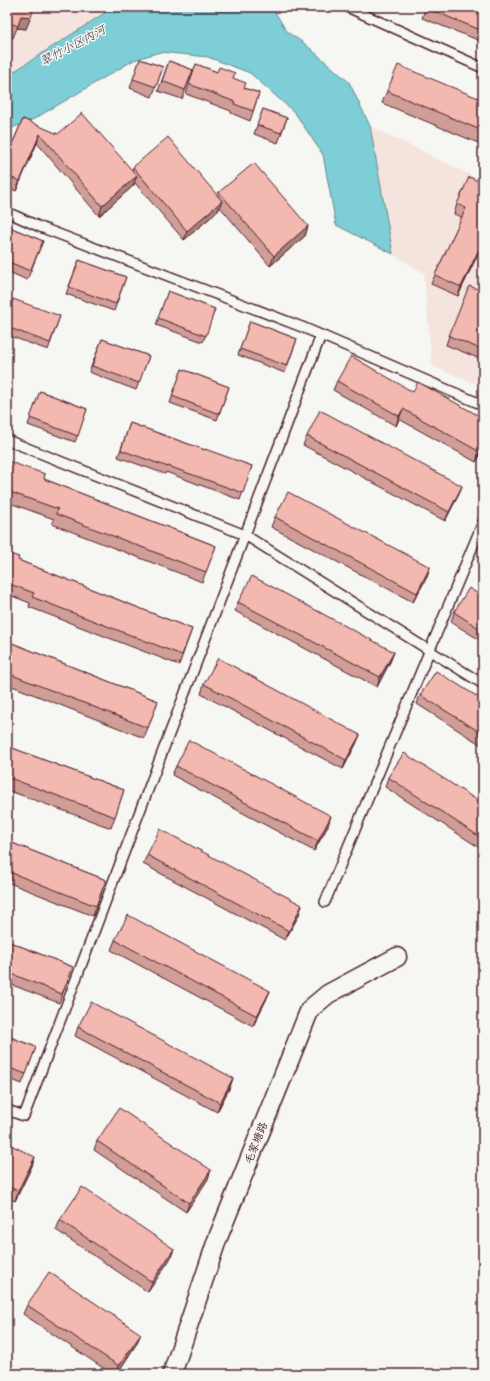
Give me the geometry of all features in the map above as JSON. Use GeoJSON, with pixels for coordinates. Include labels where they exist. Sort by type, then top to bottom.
{"type":"FeatureCollection","features":[{"type":"Feature","properties":{"kind":"street","name":"毛家塘路"},"geometry":{"type":"LineString","coordinates":[[172,1374],[217,1240],[310,1010],[328,994],[397,957]]}},
{"type":"Feature","properties":{"kind":"lane"},"geometry":{"type":"LineString","coordinates":[[347,7],[483,68]]}},
{"type":"Feature","properties":{"kind":"lane"},"geometry":{"type":"LineString","coordinates":[[7,212],[40,227],[321,335],[483,405]]}},
{"type":"Feature","properties":{"kind":"lane"},"geometry":{"type":"LineString","coordinates":[[7,1110],[24,1116],[321,335]]}},
{"type":"Feature","properties":{"kind":"lane"},"geometry":{"type":"LineString","coordinates":[[7,440],[245,534],[483,684]]}},
{"type":"Feature","properties":{"kind":"lane"},"geometry":{"type":"LineString","coordinates":[[325,902],[483,522]]}},
{"type":"Feature","properties":{"kind":"shaded area"},"geometry":{"type":"Polygon","coordinates":[[[7,7],[114,7],[7,76],[7,7]]]}},
{"type":"Feature","properties":{"kind":"shaded area"},"geometry":{"type":"Polygon","coordinates":[[[370,126],[483,181],[483,387],[432,366],[424,273],[393,254],[370,126]]]}},
{"type":"Feature","properties":{"kind":"water","name":"翠竹小区内河"},"geometry":{"type":"Polygon","coordinates":[[[114,7],[272,7],[287,32],[305,44],[349,82],[370,126],[393,254],[336,225],[323,155],[295,113],[250,73],[208,57],[160,52],[134,60],[34,119],[7,130],[7,76],[114,7]]]}},
{"type":"Feature","properties":{"kind":"building"},"geometry":{"type":"Polygon","coordinates":[[[7,7],[34,7],[31,17],[21,16],[18,26],[7,22],[7,7]]]}},
{"type":"Feature","properties":{"kind":"building"},"geometry":{"type":"Polygon","coordinates":[[[483,7],[483,31],[426,8],[483,7]]]}},
{"type":"Feature","properties":{"kind":"building"},"geometry":{"type":"Polygon","coordinates":[[[140,59],[163,67],[156,87],[133,79],[140,59]]]}},
{"type":"Feature","properties":{"kind":"building"},"geometry":{"type":"Polygon","coordinates":[[[169,61],[193,70],[185,90],[162,81],[169,61]]]}},
{"type":"Feature","properties":{"kind":"building"},"geometry":{"type":"Polygon","coordinates":[[[196,64],[217,72],[219,67],[235,73],[233,78],[246,83],[244,88],[259,93],[253,111],[234,104],[235,102],[189,84],[196,64]]]}},
{"type":"Feature","properties":{"kind":"building"},"geometry":{"type":"Polygon","coordinates":[[[398,65],[483,100],[483,131],[387,91],[398,65]]]}},
{"type":"Feature","properties":{"kind":"building"},"geometry":{"type":"Polygon","coordinates":[[[263,109],[287,118],[281,133],[257,125],[263,109]]]}},
{"type":"Feature","properties":{"kind":"building"},"geometry":{"type":"Polygon","coordinates":[[[82,113],[137,176],[102,206],[40,134],[20,181],[7,176],[7,147],[10,149],[23,119],[58,134],[82,113]]]}},
{"type":"Feature","properties":{"kind":"building"},"geometry":{"type":"Polygon","coordinates":[[[168,137],[222,201],[187,231],[133,167],[168,137]]]}},
{"type":"Feature","properties":{"kind":"building"},"geometry":{"type":"Polygon","coordinates":[[[254,163],[308,226],[274,256],[219,192],[254,163]]]}},
{"type":"Feature","properties":{"kind":"building"},"geometry":{"type":"Polygon","coordinates":[[[469,177],[483,183],[483,241],[461,287],[435,275],[466,208],[457,204],[469,177]]]}},
{"type":"Feature","properties":{"kind":"building"},"geometry":{"type":"Polygon","coordinates":[[[7,226],[43,241],[30,271],[7,261],[7,226]]]}},
{"type":"Feature","properties":{"kind":"building"},"geometry":{"type":"Polygon","coordinates":[[[79,260],[126,277],[116,304],[69,287],[79,260]]]}},
{"type":"Feature","properties":{"kind":"building"},"geometry":{"type":"Polygon","coordinates":[[[469,286],[483,291],[483,350],[449,336],[469,286]]]}},
{"type":"Feature","properties":{"kind":"building"},"geometry":{"type":"Polygon","coordinates":[[[168,291],[215,309],[206,336],[158,318],[168,291]]]}},
{"type":"Feature","properties":{"kind":"building"},"geometry":{"type":"Polygon","coordinates":[[[13,299],[60,316],[50,343],[7,327],[7,315],[13,299]]]}},
{"type":"Feature","properties":{"kind":"building"},"geometry":{"type":"Polygon","coordinates":[[[250,321],[297,339],[287,366],[240,349],[250,321]]]}},
{"type":"Feature","properties":{"kind":"building"},"geometry":{"type":"Polygon","coordinates":[[[102,339],[149,356],[139,383],[92,366],[102,339]]]}},
{"type":"Feature","properties":{"kind":"building"},"geometry":{"type":"Polygon","coordinates":[[[351,356],[413,392],[418,382],[483,418],[483,446],[480,452],[403,409],[399,416],[337,381],[351,356]]]}},
{"type":"Feature","properties":{"kind":"building"},"geometry":{"type":"Polygon","coordinates":[[[182,369],[229,387],[219,414],[172,396],[182,369]]]}},
{"type":"Feature","properties":{"kind":"building"},"geometry":{"type":"Polygon","coordinates":[[[40,391],[87,409],[78,436],[30,418],[40,391]]]}},
{"type":"Feature","properties":{"kind":"building"},"geometry":{"type":"Polygon","coordinates":[[[320,410],[462,486],[449,512],[307,436],[320,410]]]}},
{"type":"Feature","properties":{"kind":"building"},"geometry":{"type":"Polygon","coordinates":[[[130,423],[252,466],[243,493],[121,450],[130,423]]]}},
{"type":"Feature","properties":{"kind":"building"},"geometry":{"type":"Polygon","coordinates":[[[7,461],[45,474],[44,479],[216,546],[206,572],[56,514],[58,509],[7,491],[7,461]]]}},
{"type":"Feature","properties":{"kind":"building"},"geometry":{"type":"Polygon","coordinates":[[[288,492],[430,567],[417,593],[275,517],[288,492]]]}},
{"type":"Feature","properties":{"kind":"building"},"geometry":{"type":"Polygon","coordinates":[[[7,553],[19,557],[18,560],[192,629],[182,655],[32,597],[34,593],[7,583],[7,553]]]}},
{"type":"Feature","properties":{"kind":"building"},"geometry":{"type":"Polygon","coordinates":[[[252,576],[394,652],[380,677],[238,602],[252,576]]]}},
{"type":"Feature","properties":{"kind":"building"},"geometry":{"type":"Polygon","coordinates":[[[469,588],[483,597],[483,631],[454,612],[469,588]]]}},
{"type":"Feature","properties":{"kind":"building"},"geometry":{"type":"Polygon","coordinates":[[[7,641],[158,701],[148,728],[7,673],[7,641]]]}},
{"type":"Feature","properties":{"kind":"building"},"geometry":{"type":"Polygon","coordinates":[[[218,658],[360,735],[346,760],[204,684],[218,658]]]}},
{"type":"Feature","properties":{"kind":"building"},"geometry":{"type":"Polygon","coordinates":[[[436,671],[483,700],[483,734],[420,695],[436,671]]]}},
{"type":"Feature","properties":{"kind":"building"},"geometry":{"type":"Polygon","coordinates":[[[189,740],[331,816],[318,841],[176,766],[189,740]]]}},
{"type":"Feature","properties":{"kind":"building"},"geometry":{"type":"Polygon","coordinates":[[[7,746],[124,790],[115,817],[7,777],[7,746]]]}},
{"type":"Feature","properties":{"kind":"building"},"geometry":{"type":"Polygon","coordinates":[[[404,753],[483,804],[483,839],[388,777],[404,753]]]}},
{"type":"Feature","properties":{"kind":"building"},"geometry":{"type":"Polygon","coordinates":[[[160,829],[302,905],[289,931],[147,855],[160,829]]]}},
{"type":"Feature","properties":{"kind":"building"},"geometry":{"type":"Polygon","coordinates":[[[7,841],[106,880],[96,906],[7,871],[7,841]]]}},
{"type":"Feature","properties":{"kind":"building"},"geometry":{"type":"Polygon","coordinates":[[[128,915],[270,991],[257,1016],[115,940],[128,915]]]}},
{"type":"Feature","properties":{"kind":"building"},"geometry":{"type":"Polygon","coordinates":[[[7,941],[73,967],[62,994],[7,972],[7,941]]]}},
{"type":"Feature","properties":{"kind":"building"},"geometry":{"type":"Polygon","coordinates":[[[91,1002],[233,1078],[220,1103],[78,1027],[91,1002]]]}},
{"type":"Feature","properties":{"kind":"building"},"geometry":{"type":"Polygon","coordinates":[[[7,1036],[36,1047],[26,1074],[7,1067],[7,1036]]]}},
{"type":"Feature","properties":{"kind":"building"},"geometry":{"type":"Polygon","coordinates":[[[119,1108],[211,1170],[189,1203],[97,1141],[119,1108]]]}},
{"type":"Feature","properties":{"kind":"building"},"geometry":{"type":"Polygon","coordinates":[[[7,1143],[35,1157],[18,1191],[7,1186],[7,1143]]]}},
{"type":"Feature","properties":{"kind":"building"},"geometry":{"type":"Polygon","coordinates":[[[82,1187],[174,1249],[152,1282],[60,1220],[82,1187]]]}},
{"type":"Feature","properties":{"kind":"building"},"geometry":{"type":"Polygon","coordinates":[[[49,1272],[141,1334],[119,1366],[27,1305],[49,1272]]]}}]}
